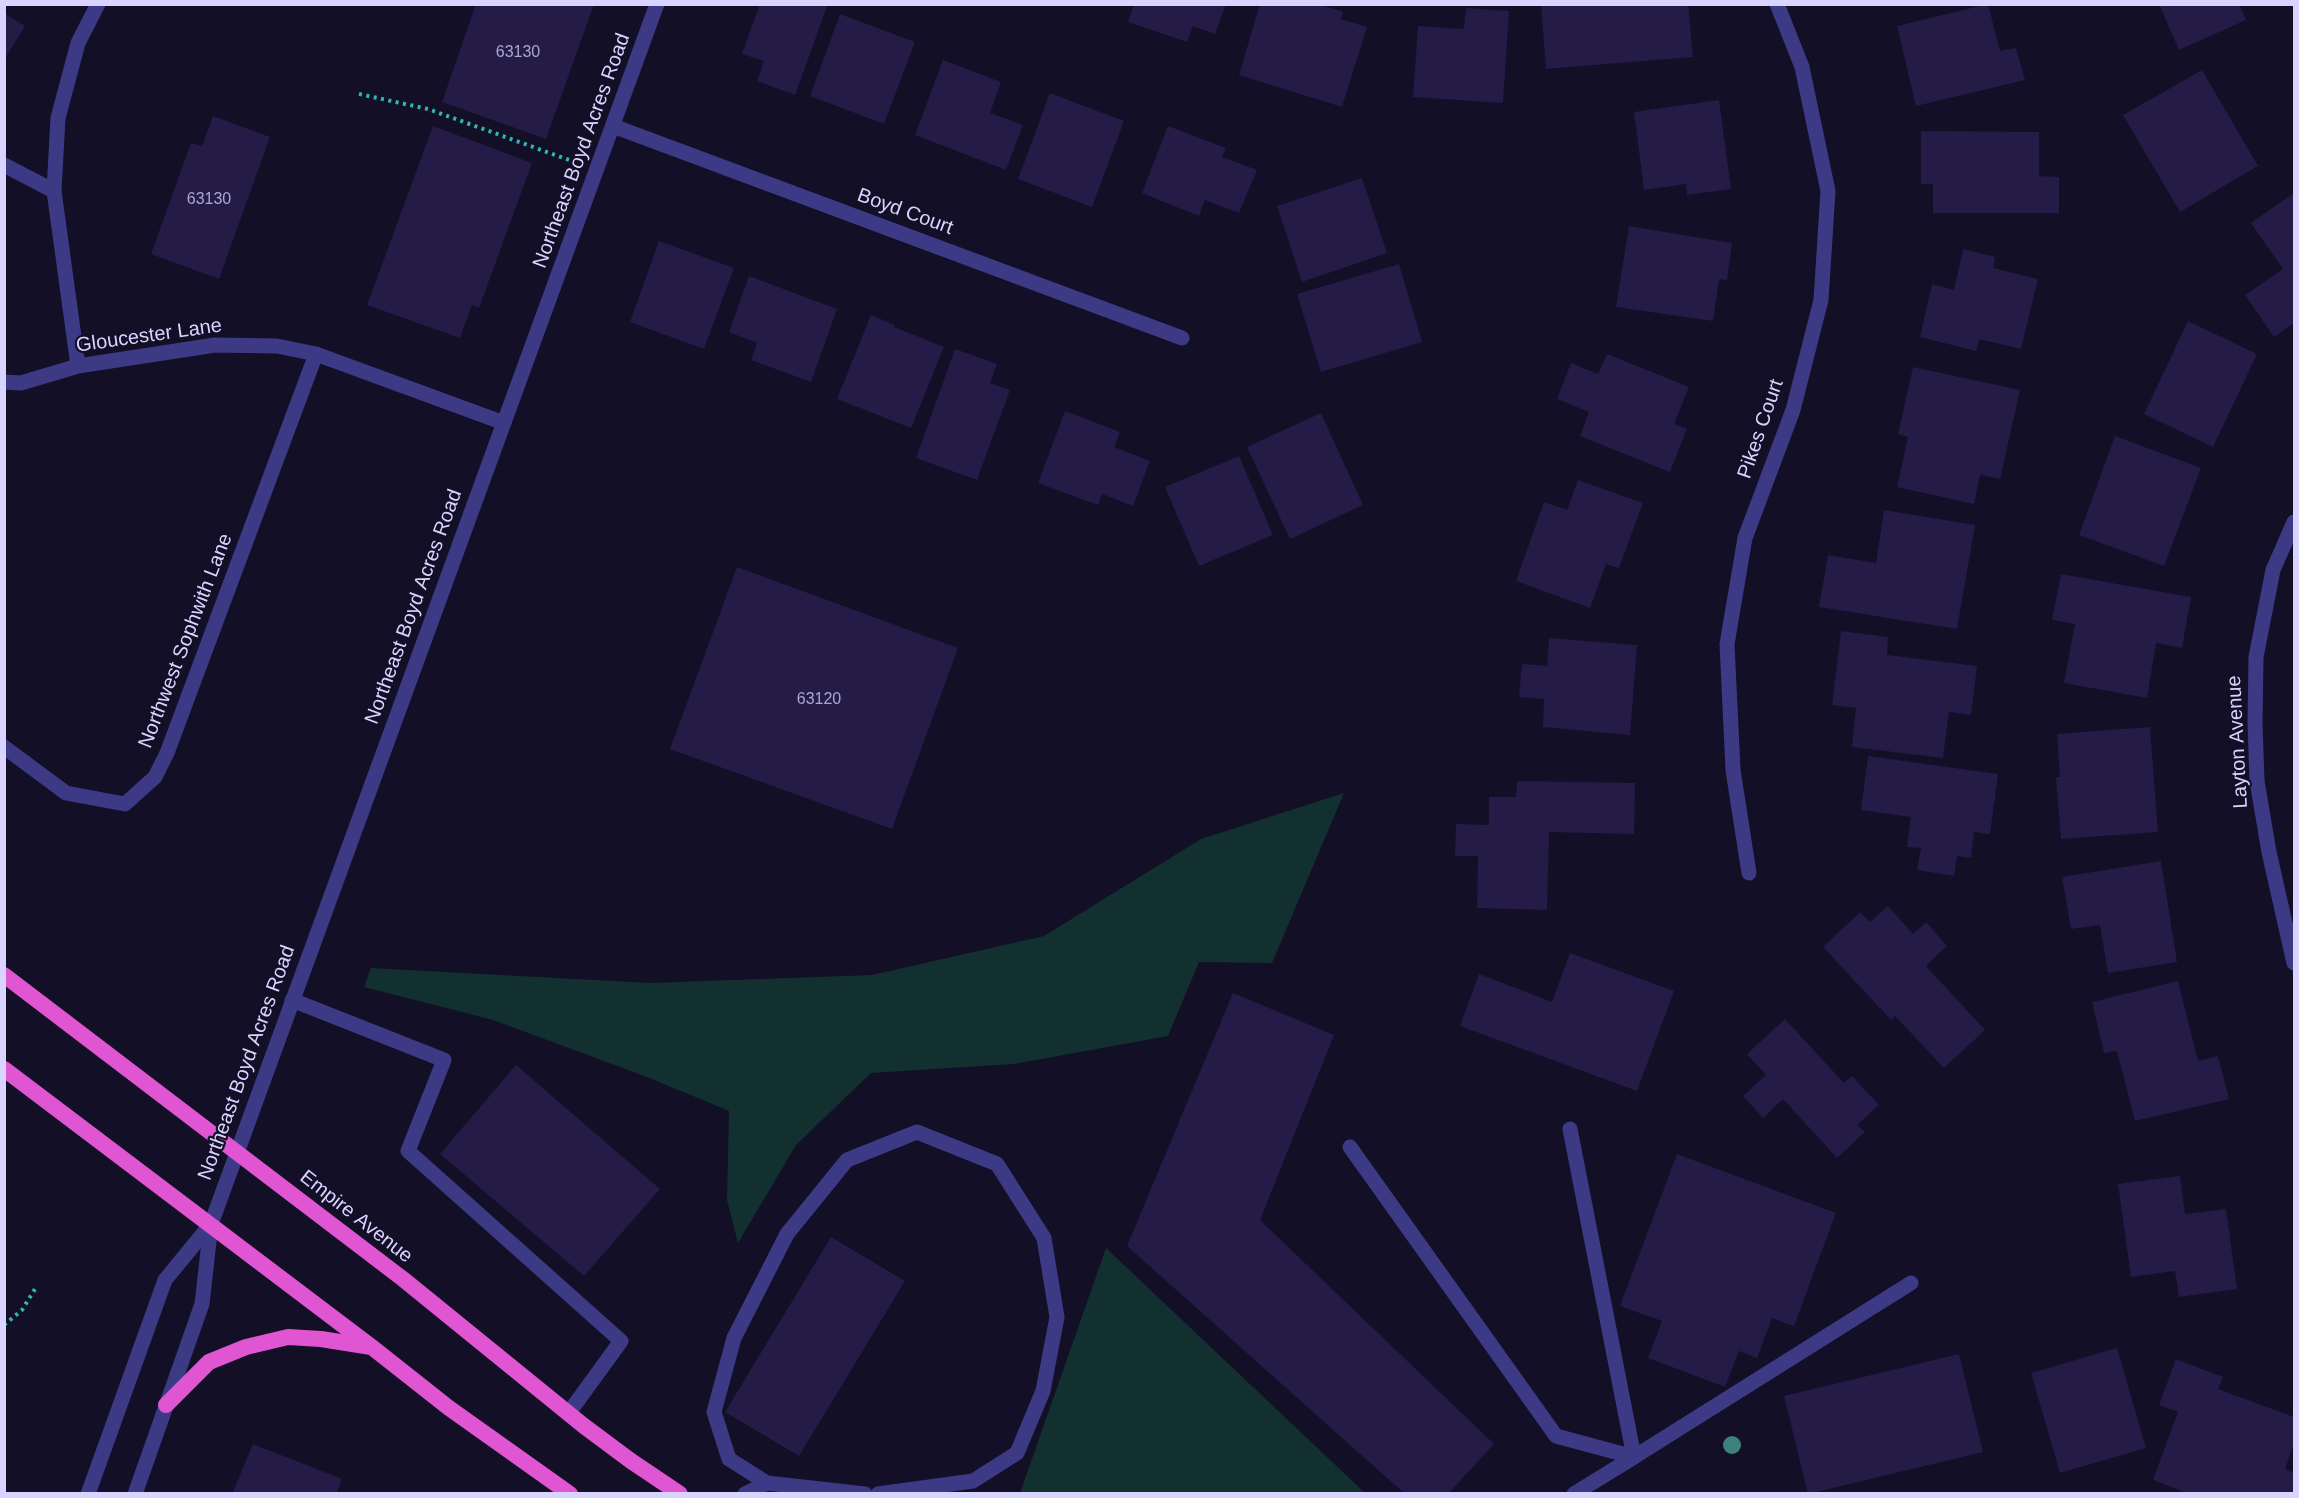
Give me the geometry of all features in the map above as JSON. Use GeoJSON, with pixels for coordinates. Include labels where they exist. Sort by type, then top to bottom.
{"type":"FeatureCollection","features":[{"type":"Feature","properties":{"kind":"highway","name":"Empire Avenue"},"geometry":{"type":"LineString","coordinates":[[4,975],[403,1279],[567,1414],[680,1494]]}},
{"type":"Feature","properties":{"kind":"highway"},"geometry":{"type":"LineString","coordinates":[[4,1069],[211,1224],[449,1408],[570,1494]]}},
{"type":"Feature","properties":{"kind":"highway"},"geometry":{"type":"LineString","coordinates":[[166,1405],[209,1362],[246,1347],[288,1337],[373,1348]]}},
{"type":"Feature","properties":{"kind":"street"},"geometry":{"type":"LineString","coordinates":[[78,366],[54,191],[58,118],[78,43],[98,4]]}},
{"type":"Feature","properties":{"kind":"street","name":"Northeast Boyd Acres Road"},"geometry":{"type":"LineString","coordinates":[[135,1494],[202,1304],[211,1224],[657,4]]}},
{"type":"Feature","properties":{"kind":"street","name":"Pikes Court"},"geometry":{"type":"LineString","coordinates":[[1749,873],[1733,770],[1727,644],[1745,538],[1793,410],[1821,300],[1828,191],[1802,67],[1777,4]]}},
{"type":"Feature","properties":{"kind":"street","name":"Boyd Court"},"geometry":{"type":"LineString","coordinates":[[613,126],[1182,338]]}},
{"type":"Feature","properties":{"kind":"street"},"geometry":{"type":"LineString","coordinates":[[4,165],[54,191]]}},
{"type":"Feature","properties":{"kind":"street","name":"Gloucester Lane"},"geometry":{"type":"LineString","coordinates":[[4,382],[21,383],[78,366],[215,345],[277,346],[316,354],[504,423]]}},
{"type":"Feature","properties":{"kind":"street","name":"Northwest Sophwith Lane"},"geometry":{"type":"LineString","coordinates":[[4,747],[66,793],[125,804],[155,777],[167,753],[316,354]]}},
{"type":"Feature","properties":{"kind":"street","name":"Layton Avenue"},"geometry":{"type":"LineString","coordinates":[[2295,522],[2272,570],[2256,657],[2255,723],[2257,781],[2269,852],[2295,963]]}},
{"type":"Feature","properties":{"kind":"street"},"geometry":{"type":"LineString","coordinates":[[292,1000],[444,1060],[408,1150],[621,1341],[567,1414]]}},
{"type":"Feature","properties":{"kind":"street"},"geometry":{"type":"LineString","coordinates":[[1570,1129],[1634,1456]]}},
{"type":"Feature","properties":{"kind":"street"},"geometry":{"type":"LineString","coordinates":[[865,1494],[767,1483],[729,1460],[714,1412],[734,1338],[787,1234],[847,1160],[917,1132],[997,1164],[1044,1238],[1057,1317],[1043,1391],[1017,1453],[973,1481],[878,1494]]}},
{"type":"Feature","properties":{"kind":"street"},"geometry":{"type":"LineString","coordinates":[[1350,1147],[1556,1436],[1634,1456]]}},
{"type":"Feature","properties":{"kind":"street","name":"Northeast Boyd Acres Road"},"geometry":{"type":"LineString","coordinates":[[88,1494],[165,1280],[211,1224]]}},
{"type":"Feature","properties":{"kind":"street"},"geometry":{"type":"LineString","coordinates":[[1574,1494],[1911,1283]]}},
{"type":"Feature","properties":{"kind":"street"},"geometry":{"type":"LineString","coordinates":[[745,1494],[767,1483]]}},
{"type":"Feature","properties":{"kind":"path"},"geometry":{"type":"LineString","coordinates":[[359,94],[428,109],[548,153]]}},
{"type":"Feature","properties":{"kind":"path"},"geometry":{"type":"LineString","coordinates":[[4,1325],[22,1310],[35,1289]]}},
{"type":"Feature","properties":{"kind":"green space"},"geometry":{"type":"Polygon","coordinates":[[[1344,793],[1272,963],[1199,962],[1168,1036],[1014,1064],[871,1073],[796,1145],[738,1243],[727,1200],[729,1111],[647,1077],[493,1020],[364,987],[371,968],[650,983],[872,975],[1044,936],[1201,839],[1344,793]]]}},
{"type":"Feature","properties":{"kind":"green space"},"geometry":{"type":"Polygon","coordinates":[[[1106,1248],[1365,1493],[1020,1493],[1106,1248]]]}},
{"type":"Feature","properties":{"kind":"building"},"geometry":{"type":"Polygon","coordinates":[[[476,4],[594,4],[546,139],[442,102],[476,4]]]}},
{"type":"Feature","properties":{"kind":"building"},"geometry":{"type":"Polygon","coordinates":[[[760,4],[828,4],[795,95],[757,81],[764,61],[742,54],[760,4]]]}},
{"type":"Feature","properties":{"kind":"building"},"geometry":{"type":"Polygon","coordinates":[[[1134,4],[1226,4],[1215,34],[1193,26],[1187,42],[1128,22],[1134,4]]]}},
{"type":"Feature","properties":{"kind":"building"},"geometry":{"type":"Polygon","coordinates":[[[1260,4],[1318,4],[1343,12],[1341,19],[1367,27],[1342,107],[1239,75],[1260,4]]]}},
{"type":"Feature","properties":{"kind":"building"},"geometry":{"type":"Polygon","coordinates":[[[1541,4],[1688,4],[1693,57],[1546,69],[1541,4]]]}},
{"type":"Feature","properties":{"kind":"building"},"geometry":{"type":"Polygon","coordinates":[[[1988,4],[2000,51],[2016,48],[2025,80],[1916,106],[1897,26],[1988,4]]]}},
{"type":"Feature","properties":{"kind":"building"},"geometry":{"type":"Polygon","coordinates":[[[2159,4],[2239,4],[2246,20],[2179,50],[2159,4]]]}},
{"type":"Feature","properties":{"kind":"building"},"geometry":{"type":"Polygon","coordinates":[[[1466,8],[1509,11],[1503,103],[1413,97],[1418,26],[1464,29],[1466,8]]]}},
{"type":"Feature","properties":{"kind":"building"},"geometry":{"type":"Polygon","coordinates":[[[4,13],[25,26],[4,60],[4,13]]]}},
{"type":"Feature","properties":{"kind":"building"},"geometry":{"type":"Polygon","coordinates":[[[840,14],[915,42],[884,124],[810,96],[840,14]]]}},
{"type":"Feature","properties":{"kind":"building"},"geometry":{"type":"Polygon","coordinates":[[[943,60],[1001,82],[990,113],[1023,125],[1006,170],[915,135],[943,60]]]}},
{"type":"Feature","properties":{"kind":"building"},"geometry":{"type":"Polygon","coordinates":[[[2202,70],[2258,166],[2180,212],[2123,115],[2202,70]]]}},
{"type":"Feature","properties":{"kind":"building"},"geometry":{"type":"Polygon","coordinates":[[[1050,93],[1124,121],[1092,207],[1018,179],[1050,93]]]}},
{"type":"Feature","properties":{"kind":"building"},"geometry":{"type":"Polygon","coordinates":[[[1719,100],[1731,189],[1687,195],[1686,184],[1644,190],[1634,112],[1719,100]]]}},
{"type":"Feature","properties":{"kind":"building"},"geometry":{"type":"Polygon","coordinates":[[[213,116],[270,137],[219,279],[151,254],[191,143],[202,146],[213,116]]]}},
{"type":"Feature","properties":{"kind":"building"},"geometry":{"type":"Polygon","coordinates":[[[433,126],[532,163],[479,308],[472,305],[460,338],[367,305],[433,126]]]}},
{"type":"Feature","properties":{"kind":"building"},"geometry":{"type":"Polygon","coordinates":[[[1168,126],[1226,148],[1222,157],[1257,170],[1239,213],[1205,200],[1199,216],[1142,193],[1168,126]]]}},
{"type":"Feature","properties":{"kind":"building"},"geometry":{"type":"Polygon","coordinates":[[[1921,131],[2039,132],[2039,176],[2059,177],[2059,213],[1933,213],[1933,184],[1921,184],[1921,131]]]}},
{"type":"Feature","properties":{"kind":"building"},"geometry":{"type":"Polygon","coordinates":[[[1362,178],[1387,253],[1302,282],[1277,206],[1362,178]]]}},
{"type":"Feature","properties":{"kind":"building"},"geometry":{"type":"Polygon","coordinates":[[[2294,193],[2294,323],[2274,337],[2245,295],[2283,269],[2251,223],[2294,193]]]}},
{"type":"Feature","properties":{"kind":"building"},"geometry":{"type":"Polygon","coordinates":[[[1629,226],[1732,243],[1727,280],[1719,279],[1713,321],[1616,307],[1629,226]]]}},
{"type":"Feature","properties":{"kind":"building"},"geometry":{"type":"Polygon","coordinates":[[[659,241],[734,268],[704,349],[630,322],[659,241]]]}},
{"type":"Feature","properties":{"kind":"building"},"geometry":{"type":"Polygon","coordinates":[[[1963,249],[1995,257],[1993,268],[2038,279],[2021,349],[1979,339],[1976,351],[1920,337],[1932,284],[1954,290],[1963,249]]]}},
{"type":"Feature","properties":{"kind":"building"},"geometry":{"type":"Polygon","coordinates":[[[1399,264],[1422,342],[1321,372],[1297,294],[1399,264]]]}},
{"type":"Feature","properties":{"kind":"building"},"geometry":{"type":"Polygon","coordinates":[[[749,276],[837,309],[811,382],[751,360],[757,343],[729,332],[749,276]]]}},
{"type":"Feature","properties":{"kind":"building"},"geometry":{"type":"Polygon","coordinates":[[[871,315],[944,347],[911,428],[837,399],[871,315]]]}},
{"type":"Feature","properties":{"kind":"building"},"geometry":{"type":"Polygon","coordinates":[[[2188,321],[2257,354],[2213,447],[2144,414],[2188,321]]]}},
{"type":"Feature","properties":{"kind":"building"},"geometry":{"type":"Polygon","coordinates":[[[955,349],[997,364],[990,383],[1010,390],[977,480],[916,458],[955,349]]]}},
{"type":"Feature","properties":{"kind":"building"},"geometry":{"type":"Polygon","coordinates":[[[1607,354],[1689,387],[1674,424],[1687,429],[1670,472],[1580,436],[1589,412],[1557,399],[1571,363],[1598,374],[1607,354]]]}},
{"type":"Feature","properties":{"kind":"building"},"geometry":{"type":"Polygon","coordinates":[[[1913,367],[2020,390],[2000,479],[1980,475],[1974,504],[1897,487],[1908,437],[1898,434],[1913,367]]]}},
{"type":"Feature","properties":{"kind":"building"},"geometry":{"type":"Polygon","coordinates":[[[1065,411],[1120,432],[1114,447],[1150,461],[1133,506],[1102,494],[1098,505],[1038,483],[1065,411]]]}},
{"type":"Feature","properties":{"kind":"building"},"geometry":{"type":"Polygon","coordinates":[[[1321,413],[1363,505],[1290,539],[1247,447],[1321,413]]]}},
{"type":"Feature","properties":{"kind":"building"},"geometry":{"type":"Polygon","coordinates":[[[2115,436],[2201,468],[2164,566],[2079,535],[2115,436]]]}},
{"type":"Feature","properties":{"kind":"building"},"geometry":{"type":"Polygon","coordinates":[[[1239,456],[1273,535],[1199,566],[1165,487],[1239,456]]]}},
{"type":"Feature","properties":{"kind":"building"},"geometry":{"type":"Polygon","coordinates":[[[1578,480],[1643,503],[1619,568],[1606,564],[1590,608],[1516,581],[1544,502],[1567,510],[1578,480]]]}},
{"type":"Feature","properties":{"kind":"building"},"geometry":{"type":"Polygon","coordinates":[[[1884,510],[1975,525],[1957,629],[1819,607],[1828,555],[1876,563],[1884,510]]]}},
{"type":"Feature","properties":{"kind":"building"},"geometry":{"type":"Polygon","coordinates":[[[737,567],[958,648],[892,829],[670,749],[737,567]]]}},
{"type":"Feature","properties":{"kind":"building"},"geometry":{"type":"Polygon","coordinates":[[[2061,574],[2191,597],[2182,648],[2156,643],[2147,698],[2064,683],[2075,624],[2052,620],[2061,574]]]}},
{"type":"Feature","properties":{"kind":"building"},"geometry":{"type":"Polygon","coordinates":[[[1841,631],[1888,637],[1887,655],[1977,666],[1971,715],[1949,712],[1943,758],[1852,747],[1856,708],[1832,705],[1841,631]]]}},
{"type":"Feature","properties":{"kind":"building"},"geometry":{"type":"Polygon","coordinates":[[[1549,638],[1637,645],[1630,735],[1543,727],[1544,699],[1519,697],[1522,664],[1547,666],[1549,638]]]}},
{"type":"Feature","properties":{"kind":"building"},"geometry":{"type":"Polygon","coordinates":[[[2150,727],[2158,832],[2061,839],[2056,777],[2060,777],[2057,734],[2150,727]]]}},
{"type":"Feature","properties":{"kind":"building"},"geometry":{"type":"Polygon","coordinates":[[[1868,756],[1998,774],[1990,834],[1974,832],[1971,858],[1957,856],[1954,876],[1917,870],[1921,848],[1907,847],[1911,817],[1861,810],[1868,756]]]}},
{"type":"Feature","properties":{"kind":"building"},"geometry":{"type":"Polygon","coordinates":[[[1517,781],[1635,783],[1634,834],[1549,832],[1547,910],[1477,908],[1478,856],[1455,856],[1456,824],[1489,825],[1489,797],[1516,797],[1517,781]]]}},
{"type":"Feature","properties":{"kind":"building"},"geometry":{"type":"Polygon","coordinates":[[[2161,861],[2177,962],[2108,973],[2100,925],[2071,929],[2062,877],[2161,861]]]}},
{"type":"Feature","properties":{"kind":"building"},"geometry":{"type":"Polygon","coordinates":[[[1888,906],[1913,934],[1926,922],[1947,946],[1926,966],[1985,1030],[1944,1068],[1895,1016],[1891,1020],[1823,947],[1860,912],[1870,922],[1888,906]]]}},
{"type":"Feature","properties":{"kind":"building"},"geometry":{"type":"Polygon","coordinates":[[[1570,953],[1674,991],[1637,1091],[1460,1026],[1479,974],[1552,1002],[1570,953]]]}},
{"type":"Feature","properties":{"kind":"building"},"geometry":{"type":"Polygon","coordinates":[[[2178,981],[2198,1061],[2218,1056],[2229,1099],[2135,1121],[2117,1051],[2104,1053],[2092,1002],[2178,981]]]}},
{"type":"Feature","properties":{"kind":"building"},"geometry":{"type":"Polygon","coordinates":[[[1233,993],[1334,1035],[1260,1220],[1494,1444],[1448,1494],[1405,1494],[1127,1246],[1233,993]]]}},
{"type":"Feature","properties":{"kind":"building"},"geometry":{"type":"Polygon","coordinates":[[[1785,1019],[1844,1083],[1852,1076],[1879,1105],[1857,1125],[1865,1132],[1837,1158],[1783,1099],[1763,1118],[1743,1096],[1766,1075],[1747,1054],[1785,1019]]]}},
{"type":"Feature","properties":{"kind":"building"},"geometry":{"type":"Polygon","coordinates":[[[516,1065],[660,1189],[584,1276],[440,1154],[516,1065]]]}},
{"type":"Feature","properties":{"kind":"building"},"geometry":{"type":"Polygon","coordinates":[[[1677,1154],[1836,1213],[1794,1326],[1772,1318],[1757,1358],[1739,1351],[1725,1387],[1648,1358],[1662,1321],[1620,1306],[1677,1154]]]}},
{"type":"Feature","properties":{"kind":"building"},"geometry":{"type":"Polygon","coordinates":[[[2180,1176],[2185,1214],[2226,1209],[2237,1289],[2179,1297],[2175,1271],[2131,1277],[2118,1184],[2180,1176]]]}},
{"type":"Feature","properties":{"kind":"building"},"geometry":{"type":"Polygon","coordinates":[[[831,1237],[905,1281],[799,1456],[725,1412],[831,1237]]]}},
{"type":"Feature","properties":{"kind":"building"},"geometry":{"type":"Polygon","coordinates":[[[2117,1348],[2146,1448],[2060,1473],[2031,1373],[2117,1348]]]}},
{"type":"Feature","properties":{"kind":"building"},"geometry":{"type":"Polygon","coordinates":[[[1959,1354],[1983,1452],[1808,1494],[1784,1396],[1959,1354]]]}},
{"type":"Feature","properties":{"kind":"building"},"geometry":{"type":"Polygon","coordinates":[[[2176,1359],[2223,1377],[2218,1389],[2294,1417],[2294,1443],[2285,1469],[2294,1473],[2294,1494],[2189,1494],[2153,1480],[2178,1412],[2159,1405],[2176,1359]]]}},
{"type":"Feature","properties":{"kind":"building"},"geometry":{"type":"Polygon","coordinates":[[[253,1444],[342,1479],[336,1494],[232,1494],[253,1444]]]}}]}
